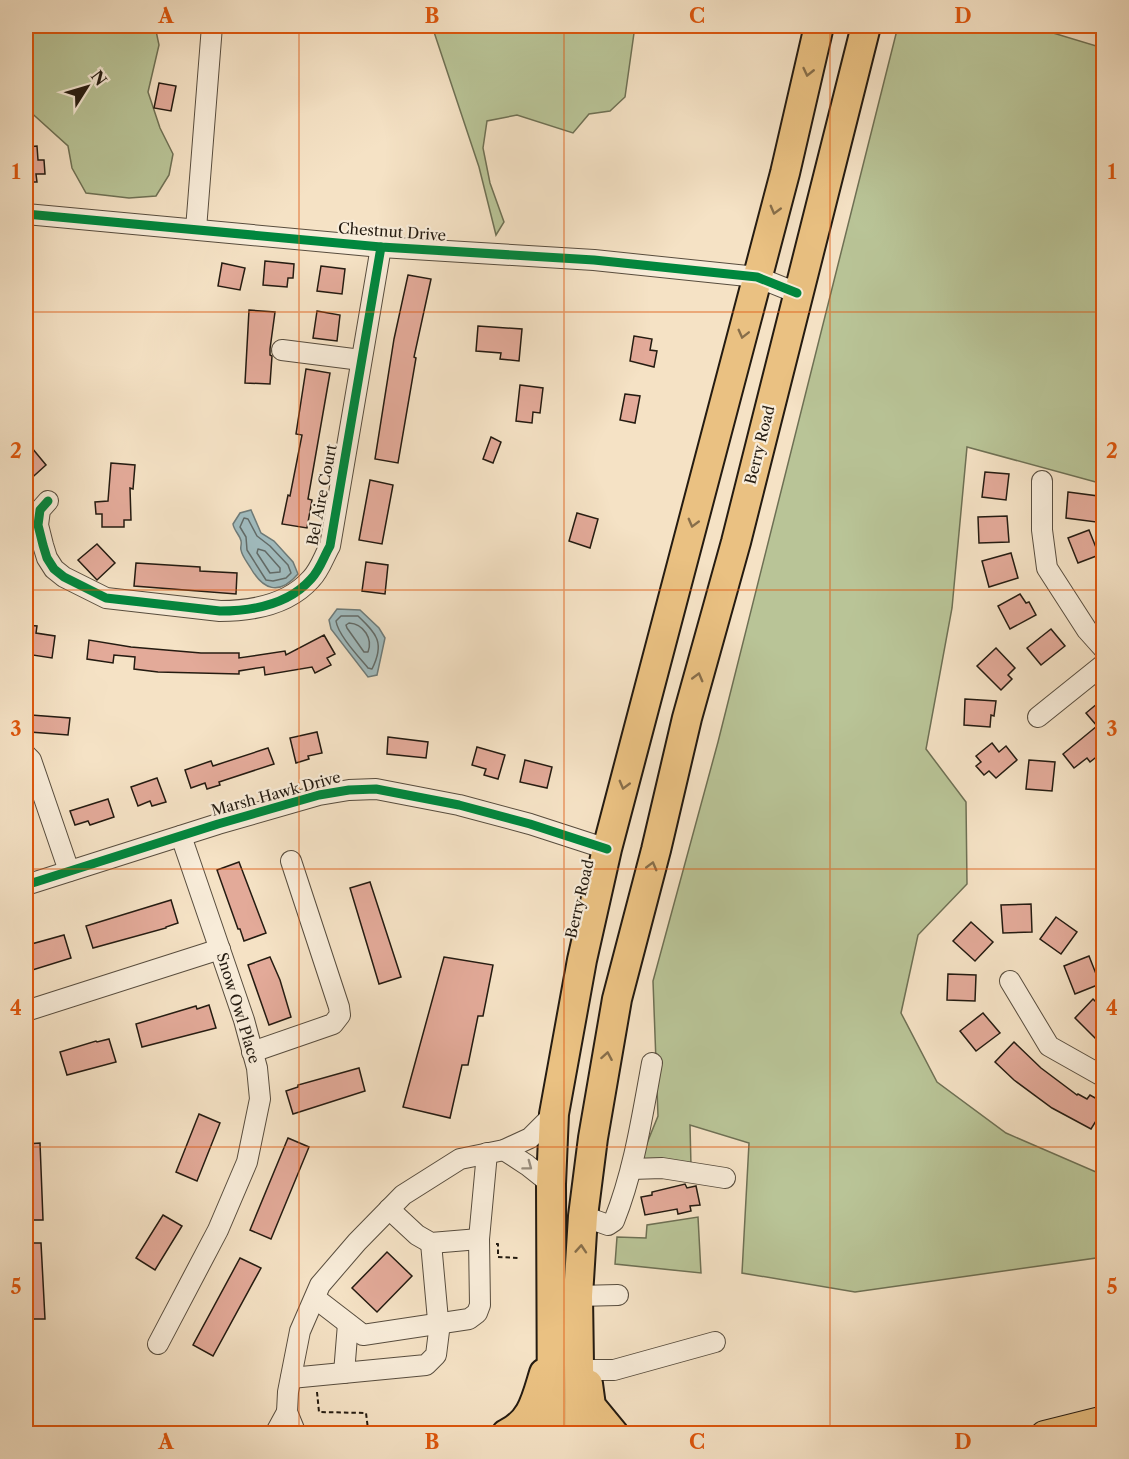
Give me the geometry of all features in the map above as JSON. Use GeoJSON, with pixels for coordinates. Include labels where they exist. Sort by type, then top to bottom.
{"type":"FeatureCollection","features":[{"type":"Feature","properties":{"kind":"highway","name":"Berry Road"},"geometry":{"type":"LineString","coordinates":[[552,1434],[551,1184],[554,1114],[582,960],[607,849],[785,173],[819,26]]}},
{"type":"Feature","properties":{"kind":"highway","name":"Berry Road"},"geometry":{"type":"LineString","coordinates":[[580,1434],[578,1296],[583,1216],[593,1138],[617,999],[656,850],[687,718],[736,542],[866,26]]}},
{"type":"Feature","properties":{"kind":"highway"},"geometry":{"type":"LineString","coordinates":[[578,1328],[591,1406],[614,1434]]}},
{"type":"Feature","properties":{"kind":"highway"},"geometry":{"type":"LineString","coordinates":[[506,1434],[525,1421],[532,1410],[551,1348]]}},
{"type":"Feature","properties":{"kind":"main road"},"geometry":{"type":"LineString","coordinates":[[1044,1434],[1104,1419]]}},
{"type":"Feature","properties":{"kind":"street"},"geometry":{"type":"LineString","coordinates":[[196,229],[212,26]]}},
{"type":"Feature","properties":{"kind":"street","name":"Chestnut Drive"},"geometry":{"type":"LineString","coordinates":[[26,214],[381,247],[594,260],[757,277],[797,293]]}},
{"type":"Feature","properties":{"kind":"street","name":"Bel Aire Court"},"geometry":{"type":"LineString","coordinates":[[48,501],[40,510],[38,525],[47,558],[54,569],[64,577],[106,598],[220,611],[258,609],[286,598],[302,587],[313,578],[330,546],[381,247]]}},
{"type":"Feature","properties":{"kind":"street"},"geometry":{"type":"LineString","coordinates":[[282,350],[362,360]]}},
{"type":"Feature","properties":{"kind":"street"},"geometry":{"type":"LineString","coordinates":[[1042,481],[1042,530],[1047,568],[1087,630],[1104,650]]}},
{"type":"Feature","properties":{"kind":"street"},"geometry":{"type":"LineString","coordinates":[[1038,717],[1104,664]]}},
{"type":"Feature","properties":{"kind":"street"},"geometry":{"type":"LineString","coordinates":[[26,755],[31,760],[69,871]]}},
{"type":"Feature","properties":{"kind":"street","name":"Marsh Hawk Drive"},"geometry":{"type":"LineString","coordinates":[[26,885],[218,824],[319,795],[349,790],[376,789],[459,805],[530,824],[607,849]]}},
{"type":"Feature","properties":{"kind":"street","name":"Snow Owl Place"},"geometry":{"type":"LineString","coordinates":[[158,1344],[218,1230],[247,1162],[260,1099],[257,1068],[181,836]]}},
{"type":"Feature","properties":{"kind":"street"},"geometry":{"type":"LineString","coordinates":[[252,1052],[333,1024],[340,1015],[291,861]]}},
{"type":"Feature","properties":{"kind":"street"},"geometry":{"type":"LineString","coordinates":[[26,1011],[219,949]]}},
{"type":"Feature","properties":{"kind":"street"},"geometry":{"type":"LineString","coordinates":[[1010,981],[1049,1046],[1104,1077]]}},
{"type":"Feature","properties":{"kind":"street"},"geometry":{"type":"LineString","coordinates":[[583,1216],[608,1225],[614,1221],[631,1169],[652,1063]]}},
{"type":"Feature","properties":{"kind":"street"},"geometry":{"type":"LineString","coordinates":[[274,1434],[287,1412],[300,1331],[320,1285],[357,1242],[403,1195],[460,1159],[496,1151],[530,1138],[554,1114]]}},
{"type":"Feature","properties":{"kind":"street"},"geometry":{"type":"LineString","coordinates":[[496,1151],[527,1164],[551,1184]]}},
{"type":"Feature","properties":{"kind":"street"},"geometry":{"type":"LineString","coordinates":[[315,1298],[363,1335],[470,1319],[477,1313],[480,1305],[479,1241],[496,1151]]}},
{"type":"Feature","properties":{"kind":"street"},"geometry":{"type":"LineString","coordinates":[[631,1169],[662,1168],[725,1178]]}},
{"type":"Feature","properties":{"kind":"street"},"geometry":{"type":"LineString","coordinates":[[389,1209],[417,1235],[431,1243],[479,1241]]}},
{"type":"Feature","properties":{"kind":"street"},"geometry":{"type":"LineString","coordinates":[[291,1378],[426,1365],[436,1355],[438,1323],[431,1243]]}},
{"type":"Feature","properties":{"kind":"street"},"geometry":{"type":"LineString","coordinates":[[578,1296],[618,1295]]}},
{"type":"Feature","properties":{"kind":"street"},"geometry":{"type":"LineString","coordinates":[[344,1373],[348,1324]]}},
{"type":"Feature","properties":{"kind":"street"},"geometry":{"type":"LineString","coordinates":[[586,1370],[614,1370],[715,1342]]}},
{"type":"Feature","properties":{"kind":"street"},"geometry":{"type":"LineString","coordinates":[[287,1412],[296,1434]]}},
{"type":"Feature","properties":{"kind":"path"},"geometry":{"type":"LineString","coordinates":[[479,1241],[498,1244],[498,1257],[519,1258]]}},
{"type":"Feature","properties":{"kind":"path"},"geometry":{"type":"LineString","coordinates":[[316,1386],[319,1412],[366,1413],[368,1430]]}},
{"type":"Feature","properties":{"kind":"green space"},"geometry":{"type":"Polygon","coordinates":[[[26,26],[155,26],[159,45],[148,92],[160,128],[173,154],[169,175],[156,196],[129,198],[86,193],[72,168],[68,146],[26,108],[26,26]]]}},
{"type":"Feature","properties":{"kind":"green space"},"geometry":{"type":"Polygon","coordinates":[[[432,26],[635,26],[625,97],[610,111],[589,114],[573,133],[517,115],[487,121],[483,148],[490,183],[504,222],[496,235],[479,167],[432,26]]]}},
{"type":"Feature","properties":{"kind":"green space"},"geometry":{"type":"Polygon","coordinates":[[[898,26],[1030,26],[1103,48],[1103,484],[967,447],[952,608],[926,749],[966,802],[967,884],[918,935],[901,1013],[937,1082],[1006,1133],[1103,1175],[1103,1257],[855,1292],[742,1273],[749,1143],[690,1125],[691,1166],[641,1158],[658,1116],[653,981],[718,742],[898,26]]]}},
{"type":"Feature","properties":{"kind":"green space"},"geometry":{"type":"Polygon","coordinates":[[[698,1217],[701,1273],[615,1264],[617,1237],[646,1238],[647,1225],[698,1217]]]}},
{"type":"Feature","properties":{"kind":"water"},"geometry":{"type":"Polygon","coordinates":[[[251,510],[261,533],[274,541],[293,562],[298,574],[278,588],[260,581],[242,554],[241,542],[233,524],[240,513],[251,510]]]}},
{"type":"Feature","properties":{"kind":"water"},"geometry":{"type":"Polygon","coordinates":[[[337,609],[360,610],[379,628],[385,638],[377,675],[368,677],[331,629],[329,620],[337,609]]]}},
{"type":"Feature","properties":{"kind":"building"},"geometry":{"type":"Polygon","coordinates":[[[159,83],[176,86],[171,111],[154,108],[159,83]]]}},
{"type":"Feature","properties":{"kind":"building"},"geometry":{"type":"Polygon","coordinates":[[[37,146],[38,160],[44,160],[45,174],[36,174],[37,182],[26,182],[26,147],[37,146]]]}},
{"type":"Feature","properties":{"kind":"building"},"geometry":{"type":"Polygon","coordinates":[[[265,261],[294,264],[293,278],[288,278],[287,287],[263,285],[265,261]]]}},
{"type":"Feature","properties":{"kind":"building"},"geometry":{"type":"Polygon","coordinates":[[[222,263],[245,268],[240,290],[218,286],[222,263]]]}},
{"type":"Feature","properties":{"kind":"building"},"geometry":{"type":"Polygon","coordinates":[[[321,266],[345,269],[342,294],[317,291],[321,266]]]}},
{"type":"Feature","properties":{"kind":"building"},"geometry":{"type":"Polygon","coordinates":[[[408,275],[431,279],[414,357],[416,358],[398,463],[375,459],[394,339],[408,275]]]}},
{"type":"Feature","properties":{"kind":"building"},"geometry":{"type":"Polygon","coordinates":[[[249,310],[275,312],[270,349],[272,356],[270,384],[245,383],[249,310]]]}},
{"type":"Feature","properties":{"kind":"building"},"geometry":{"type":"Polygon","coordinates":[[[317,311],[340,315],[337,341],[313,338],[317,311]]]}},
{"type":"Feature","properties":{"kind":"building"},"geometry":{"type":"Polygon","coordinates":[[[478,326],[522,329],[519,361],[500,359],[501,353],[476,351],[478,326]]]}},
{"type":"Feature","properties":{"kind":"building"},"geometry":{"type":"Polygon","coordinates":[[[634,336],[652,339],[650,350],[657,351],[654,367],[630,361],[634,336]]]}},
{"type":"Feature","properties":{"kind":"building"},"geometry":{"type":"Polygon","coordinates":[[[306,369],[330,373],[308,499],[312,500],[307,528],[282,524],[302,435],[296,434],[306,369]]]}},
{"type":"Feature","properties":{"kind":"building"},"geometry":{"type":"Polygon","coordinates":[[[520,385],[543,388],[540,413],[533,412],[532,423],[516,421],[520,385]]]}},
{"type":"Feature","properties":{"kind":"building"},"geometry":{"type":"Polygon","coordinates":[[[625,394],[640,396],[635,423],[620,420],[625,394]]]}},
{"type":"Feature","properties":{"kind":"building"},"geometry":{"type":"Polygon","coordinates":[[[491,437],[501,442],[493,463],[483,459],[491,437]]]}},
{"type":"Feature","properties":{"kind":"building"},"geometry":{"type":"Polygon","coordinates":[[[32,448],[46,465],[26,483],[26,454],[32,448]]]}},
{"type":"Feature","properties":{"kind":"building"},"geometry":{"type":"Polygon","coordinates":[[[111,463],[135,465],[133,489],[130,488],[131,520],[124,520],[124,527],[102,527],[102,514],[96,514],[95,502],[108,501],[111,463]]]}},
{"type":"Feature","properties":{"kind":"building"},"geometry":{"type":"Polygon","coordinates":[[[985,472],[1009,474],[1006,500],[982,497],[985,472]]]}},
{"type":"Feature","properties":{"kind":"building"},"geometry":{"type":"Polygon","coordinates":[[[370,480],[393,485],[382,544],[359,540],[370,480]]]}},
{"type":"Feature","properties":{"kind":"building"},"geometry":{"type":"Polygon","coordinates":[[[1068,492],[1098,496],[1096,522],[1066,518],[1068,492]]]}},
{"type":"Feature","properties":{"kind":"building"},"geometry":{"type":"Polygon","coordinates":[[[577,513],[598,519],[590,548],[569,541],[577,513]]]}},
{"type":"Feature","properties":{"kind":"building"},"geometry":{"type":"Polygon","coordinates":[[[1007,516],[1009,542],[979,543],[978,517],[1007,516]]]}},
{"type":"Feature","properties":{"kind":"building"},"geometry":{"type":"Polygon","coordinates":[[[1089,530],[1099,555],[1078,563],[1068,538],[1089,530]]]}},
{"type":"Feature","properties":{"kind":"building"},"geometry":{"type":"Polygon","coordinates":[[[97,544],[115,563],[97,580],[78,560],[97,544]]]}},
{"type":"Feature","properties":{"kind":"building"},"geometry":{"type":"Polygon","coordinates":[[[1011,553],[1018,578],[989,587],[982,561],[1011,553]]]}},
{"type":"Feature","properties":{"kind":"building"},"geometry":{"type":"Polygon","coordinates":[[[366,562],[388,565],[385,594],[362,591],[366,562]]]}},
{"type":"Feature","properties":{"kind":"building"},"geometry":{"type":"Polygon","coordinates":[[[136,563],[200,567],[200,571],[237,573],[236,594],[134,586],[136,563]]]}},
{"type":"Feature","properties":{"kind":"building"},"geometry":{"type":"Polygon","coordinates":[[[1020,594],[1026,603],[1029,602],[1036,615],[1010,629],[998,606],[1020,594]]]}},
{"type":"Feature","properties":{"kind":"building"},"geometry":{"type":"Polygon","coordinates":[[[26,625],[37,626],[36,633],[55,636],[52,658],[33,655],[32,661],[26,661],[26,625]]]}},
{"type":"Feature","properties":{"kind":"building"},"geometry":{"type":"Polygon","coordinates":[[[1051,629],[1065,646],[1041,665],[1027,648],[1051,629]]]}},
{"type":"Feature","properties":{"kind":"building"},"geometry":{"type":"Polygon","coordinates":[[[324,635],[335,654],[327,658],[331,665],[315,673],[312,667],[265,675],[264,667],[239,671],[239,674],[158,672],[134,669],[135,657],[114,655],[113,663],[87,659],[89,640],[131,647],[201,653],[239,653],[239,658],[285,651],[286,655],[324,635]]]}},
{"type":"Feature","properties":{"kind":"building"},"geometry":{"type":"Polygon","coordinates":[[[996,648],[1015,668],[1008,675],[1012,679],[1001,690],[977,666],[996,648]]]}},
{"type":"Feature","properties":{"kind":"building"},"geometry":{"type":"Polygon","coordinates":[[[1104,698],[1104,751],[1090,762],[1087,758],[1074,768],[1063,754],[1097,726],[1086,713],[1104,698]]]}},
{"type":"Feature","properties":{"kind":"building"},"geometry":{"type":"Polygon","coordinates":[[[965,699],[996,701],[990,727],[964,725],[965,699]]]}},
{"type":"Feature","properties":{"kind":"building"},"geometry":{"type":"Polygon","coordinates":[[[31,715],[70,718],[68,735],[30,732],[31,715]]]}},
{"type":"Feature","properties":{"kind":"building"},"geometry":{"type":"Polygon","coordinates":[[[317,732],[322,753],[308,756],[309,759],[296,763],[290,738],[317,732]]]}},
{"type":"Feature","properties":{"kind":"building"},"geometry":{"type":"Polygon","coordinates":[[[388,737],[428,742],[426,758],[387,754],[388,737]]]}},
{"type":"Feature","properties":{"kind":"building"},"geometry":{"type":"Polygon","coordinates":[[[992,743],[999,752],[1006,746],[1017,760],[996,778],[989,771],[984,775],[976,766],[981,762],[976,756],[992,743]]]}},
{"type":"Feature","properties":{"kind":"building"},"geometry":{"type":"Polygon","coordinates":[[[477,747],[505,755],[498,779],[484,775],[486,769],[472,765],[477,747]]]}},
{"type":"Feature","properties":{"kind":"building"},"geometry":{"type":"Polygon","coordinates":[[[268,748],[274,764],[219,782],[220,785],[207,789],[205,783],[191,788],[185,770],[211,761],[213,766],[268,748]]]}},
{"type":"Feature","properties":{"kind":"building"},"geometry":{"type":"Polygon","coordinates":[[[525,760],[552,767],[547,788],[520,782],[525,760]]]}},
{"type":"Feature","properties":{"kind":"building"},"geometry":{"type":"Polygon","coordinates":[[[1029,760],[1055,762],[1052,791],[1026,789],[1029,760]]]}},
{"type":"Feature","properties":{"kind":"building"},"geometry":{"type":"Polygon","coordinates":[[[157,778],[166,802],[152,806],[150,801],[138,806],[131,787],[157,778]]]}},
{"type":"Feature","properties":{"kind":"building"},"geometry":{"type":"Polygon","coordinates":[[[108,799],[114,817],[90,825],[88,821],[75,825],[70,811],[108,799]]]}},
{"type":"Feature","properties":{"kind":"building"},"geometry":{"type":"Polygon","coordinates":[[[239,862],[266,933],[244,941],[217,870],[239,862]]]}},
{"type":"Feature","properties":{"kind":"building"},"geometry":{"type":"Polygon","coordinates":[[[370,882],[401,977],[379,984],[350,888],[370,882]]]}},
{"type":"Feature","properties":{"kind":"building"},"geometry":{"type":"Polygon","coordinates":[[[171,900],[178,923],[93,948],[86,926],[171,900]]]}},
{"type":"Feature","properties":{"kind":"building"},"geometry":{"type":"Polygon","coordinates":[[[1031,904],[1032,932],[1003,933],[1001,905],[1031,904]]]}},
{"type":"Feature","properties":{"kind":"building"},"geometry":{"type":"Polygon","coordinates":[[[1056,917],[1077,932],[1061,954],[1040,939],[1056,917]]]}},
{"type":"Feature","properties":{"kind":"building"},"geometry":{"type":"Polygon","coordinates":[[[971,922],[993,942],[975,961],[953,941],[971,922]]]}},
{"type":"Feature","properties":{"kind":"building"},"geometry":{"type":"Polygon","coordinates":[[[64,935],[71,958],[26,972],[28,945],[64,935]]]}},
{"type":"Feature","properties":{"kind":"building"},"geometry":{"type":"Polygon","coordinates":[[[1089,956],[1100,984],[1075,994],[1064,966],[1089,956]]]}},
{"type":"Feature","properties":{"kind":"building"},"geometry":{"type":"Polygon","coordinates":[[[270,957],[280,980],[291,1017],[269,1025],[248,965],[270,957]]]}},
{"type":"Feature","properties":{"kind":"building"},"geometry":{"type":"Polygon","coordinates":[[[444,957],[493,965],[483,1016],[478,1016],[468,1065],[462,1065],[450,1118],[403,1107],[444,957]]]}},
{"type":"Feature","properties":{"kind":"building"},"geometry":{"type":"Polygon","coordinates":[[[948,974],[976,975],[975,1001],[947,1000],[948,974]]]}},
{"type":"Feature","properties":{"kind":"building"},"geometry":{"type":"Polygon","coordinates":[[[1093,999],[1104,1010],[1104,1029],[1095,1038],[1075,1018],[1093,999]]]}},
{"type":"Feature","properties":{"kind":"building"},"geometry":{"type":"Polygon","coordinates":[[[209,1005],[216,1028],[142,1047],[136,1024],[196,1006],[197,1009],[209,1005]]]}},
{"type":"Feature","properties":{"kind":"building"},"geometry":{"type":"Polygon","coordinates":[[[983,1013],[1000,1033],[976,1051],[960,1031],[983,1013]]]}},
{"type":"Feature","properties":{"kind":"building"},"geometry":{"type":"Polygon","coordinates":[[[109,1039],[116,1062],[67,1075],[60,1052],[109,1039]]]}},
{"type":"Feature","properties":{"kind":"building"},"geometry":{"type":"Polygon","coordinates":[[[1014,1042],[1041,1068],[1077,1095],[1087,1099],[1090,1095],[1104,1103],[1104,1108],[1091,1129],[1052,1108],[1014,1080],[995,1062],[1014,1042]]]}},
{"type":"Feature","properties":{"kind":"building"},"geometry":{"type":"Polygon","coordinates":[[[359,1068],[365,1091],[293,1114],[286,1091],[298,1085],[359,1068]]]}},
{"type":"Feature","properties":{"kind":"building"},"geometry":{"type":"Polygon","coordinates":[[[199,1114],[220,1123],[197,1181],[176,1172],[199,1114]]]}},
{"type":"Feature","properties":{"kind":"building"},"geometry":{"type":"Polygon","coordinates":[[[288,1138],[309,1147],[271,1239],[250,1230],[288,1138]]]}},
{"type":"Feature","properties":{"kind":"building"},"geometry":{"type":"Polygon","coordinates":[[[40,1143],[43,1220],[26,1220],[26,1144],[40,1143]]]}},
{"type":"Feature","properties":{"kind":"building"},"geometry":{"type":"Polygon","coordinates":[[[685,1184],[687,1188],[696,1186],[700,1205],[690,1206],[691,1211],[678,1214],[677,1209],[645,1215],[641,1197],[685,1184]]]}},
{"type":"Feature","properties":{"kind":"building"},"geometry":{"type":"Polygon","coordinates":[[[163,1215],[182,1226],[155,1270],[136,1258],[163,1215]]]}},
{"type":"Feature","properties":{"kind":"building"},"geometry":{"type":"Polygon","coordinates":[[[26,1243],[41,1243],[45,1319],[26,1319],[26,1243]]]}},
{"type":"Feature","properties":{"kind":"building"},"geometry":{"type":"Polygon","coordinates":[[[387,1252],[412,1276],[377,1312],[352,1288],[387,1252]]]}},
{"type":"Feature","properties":{"kind":"building"},"geometry":{"type":"Polygon","coordinates":[[[240,1258],[261,1268],[213,1356],[193,1345],[240,1258]]]}},
{"type":"Feature","properties":{"kind":"cycle path"},"geometry":{"type":"LineString","coordinates":[[26,214],[381,247],[594,260],[757,277],[797,293]]}},
{"type":"Feature","properties":{"kind":"cycle path"},"geometry":{"type":"LineString","coordinates":[[48,501],[40,510],[38,525],[47,558],[54,569],[64,577],[106,598],[232,611],[269,605],[281,601],[302,588],[317,571],[330,546],[381,247]]}},
{"type":"Feature","properties":{"kind":"cycle path"},"geometry":{"type":"LineString","coordinates":[[26,885],[218,824],[319,795],[349,790],[376,789],[459,805],[530,824],[607,849]]}}]}
